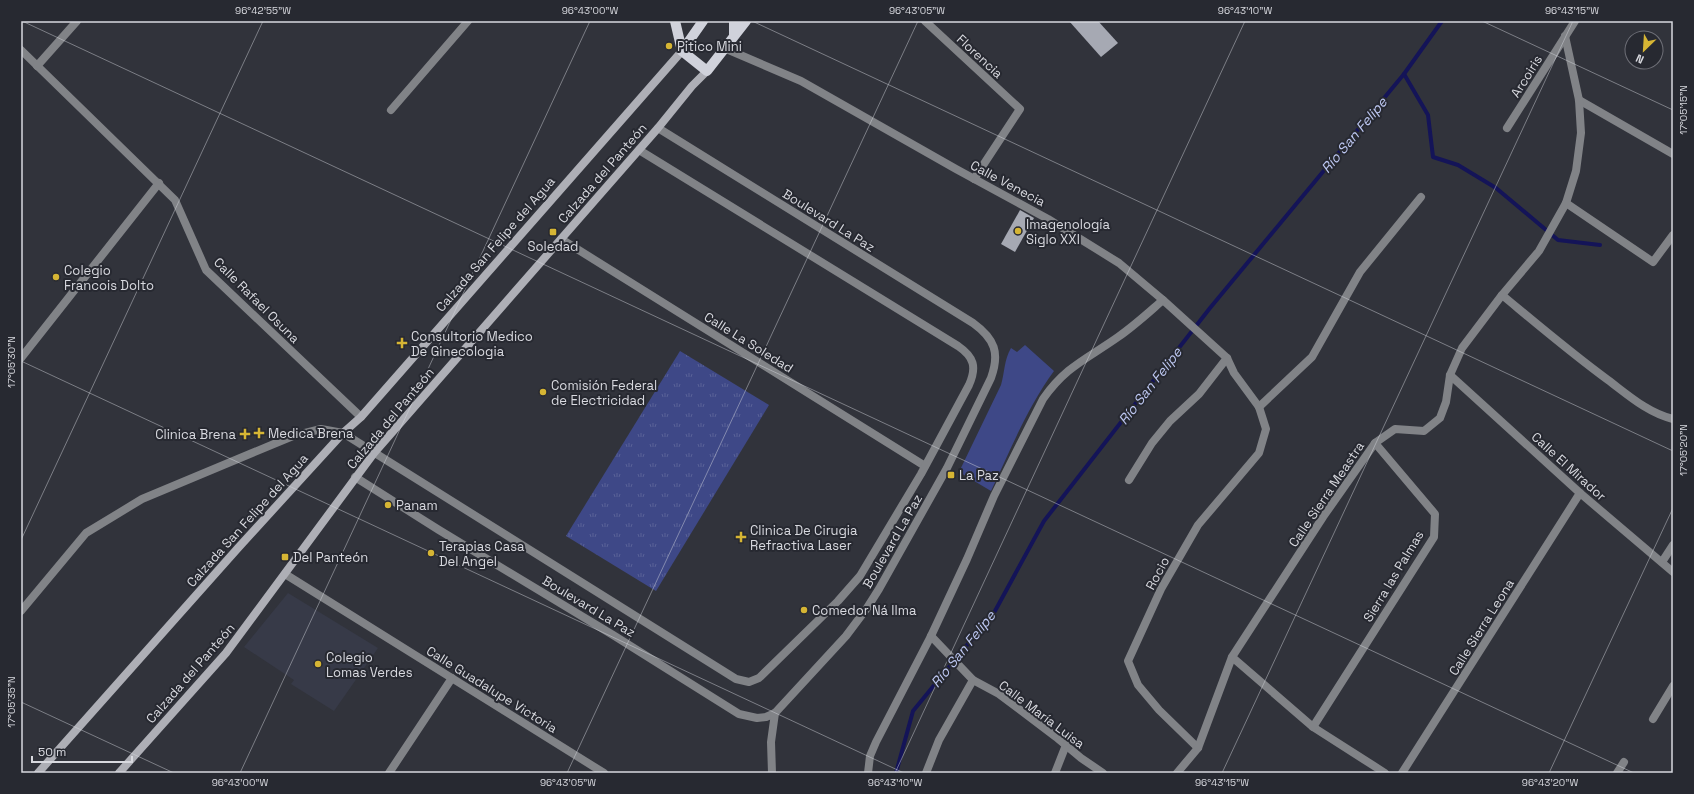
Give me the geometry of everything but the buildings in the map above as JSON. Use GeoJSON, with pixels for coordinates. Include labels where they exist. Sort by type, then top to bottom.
{"type":"FeatureCollection","features":[{"type":"Feature","properties":{"kind":"main road"},"geometry":{"type":"LineString","coordinates":[[675,21],[682,51],[707,71],[746,21]]}},
{"type":"Feature","properties":{"kind":"main road"},"geometry":{"type":"LineString","coordinates":[[682,51],[704,21]]}},
{"type":"Feature","properties":{"kind":"main road"},"geometry":{"type":"LineString","coordinates":[[734,21],[734,35]]}},
{"type":"Feature","properties":{"kind":"main road","name":"Calzada San Felipe del Agua"},"geometry":{"type":"LineString","coordinates":[[38,773],[238,548],[344,433],[361,417],[682,51]]}},
{"type":"Feature","properties":{"kind":"main road","name":"Calzada del Panteón"},"geometry":{"type":"LineString","coordinates":[[119,773],[226,653],[374,453],[639,150],[692,86],[707,71]]}},
{"type":"Feature","properties":{"kind":"street"},"geometry":{"type":"LineString","coordinates":[[37,66],[77,21]]}},
{"type":"Feature","properties":{"kind":"street"},"geometry":{"type":"LineString","coordinates":[[391,110],[468,21]]}},
{"type":"Feature","properties":{"kind":"street","name":"Florencia"},"geometry":{"type":"LineString","coordinates":[[925,21],[1020,109],[974,179]]}},
{"type":"Feature","properties":{"kind":"street","name":"Arcoiris"},"geometry":{"type":"LineString","coordinates":[[1507,128],[1575,21]]}},
{"type":"Feature","properties":{"kind":"street","name":"Calle Sierra Meastra"},"geometry":{"type":"LineString","coordinates":[[1178,773],[1198,748],[1232,657],[1323,517],[1375,443],[1396,429],[1424,431],[1440,418],[1446,402],[1450,375],[1462,348],[1502,295],[1539,251],[1559,218],[1566,203],[1576,171],[1581,133],[1579,100],[1565,36]]}},
{"type":"Feature","properties":{"kind":"street","name":"Calle Venecia"},"geometry":{"type":"LineString","coordinates":[[724,48],[801,81],[1048,219],[1119,264],[1163,300],[1227,358],[1234,373],[1259,407]]}},
{"type":"Feature","properties":{"kind":"street","name":"Calle Rafael Osuna"},"geometry":{"type":"LineString","coordinates":[[21,50],[175,200],[206,270],[361,417]]}},
{"type":"Feature","properties":{"kind":"street"},"geometry":{"type":"LineString","coordinates":[[1579,100],[1673,154]]}},
{"type":"Feature","properties":{"kind":"street","name":"Boulevard La Paz"},"geometry":{"type":"LineString","coordinates":[[355,477],[432,526],[613,635],[739,714],[757,718],[766,717],[775,713],[846,636],[867,608],[947,468],[991,378],[996,364],[996,352],[986,334],[973,323],[658,128]]}},
{"type":"Feature","properties":{"kind":"street","name":"Boulevard La Paz"},"geometry":{"type":"LineString","coordinates":[[344,433],[736,679],[749,682],[754,681],[765,674],[854,583],[925,466],[972,378],[973,363],[968,354],[946,339],[639,150]]}},
{"type":"Feature","properties":{"kind":"street"},"geometry":{"type":"LineString","coordinates":[[22,354],[159,183]]}},
{"type":"Feature","properties":{"kind":"street"},"geometry":{"type":"LineString","coordinates":[[1259,407],[1312,357],[1360,272],[1421,197]]}},
{"type":"Feature","properties":{"kind":"street"},"geometry":{"type":"LineString","coordinates":[[1566,203],[1653,262],[1673,235]]}},
{"type":"Feature","properties":{"kind":"street","name":"Calle La Soledad"},"geometry":{"type":"LineString","coordinates":[[561,239],[925,466]]}},
{"type":"Feature","properties":{"kind":"street"},"geometry":{"type":"LineString","coordinates":[[1502,295],[1568,350],[1639,403],[1664,417],[1673,419]]}},
{"type":"Feature","properties":{"kind":"street"},"geometry":{"type":"LineString","coordinates":[[868,773],[872,749],[931,636],[967,559],[994,496],[1043,398],[1065,372],[1076,363],[1128,330],[1163,300]]}},
{"type":"Feature","properties":{"kind":"street"},"geometry":{"type":"LineString","coordinates":[[1129,480],[1152,443],[1170,421],[1199,394],[1227,358]]}},
{"type":"Feature","properties":{"kind":"street","name":"Calle El Mirador"},"geometry":{"type":"LineString","coordinates":[[1450,375],[1580,493],[1673,572]]}},
{"type":"Feature","properties":{"kind":"street","name":"Rocio"},"geometry":{"type":"LineString","coordinates":[[1198,748],[1159,710],[1138,685],[1128,661],[1161,589],[1198,524],[1259,453],[1266,430],[1259,407]]}},
{"type":"Feature","properties":{"kind":"street"},"geometry":{"type":"LineString","coordinates":[[21,611],[86,533],[142,499],[293,436],[321,429],[344,433]]}},
{"type":"Feature","properties":{"kind":"street","name":"Sierra las Palmas"},"geometry":{"type":"LineString","coordinates":[[1313,726],[1434,537],[1435,514],[1375,443]]}},
{"type":"Feature","properties":{"kind":"street","name":"Calle Sierra Leona"},"geometry":{"type":"LineString","coordinates":[[1402,773],[1580,493]]}},
{"type":"Feature","properties":{"kind":"street"},"geometry":{"type":"LineString","coordinates":[[1662,562],[1673,545]]}},
{"type":"Feature","properties":{"kind":"street","name":"Calle Guadalupe Victoria"},"geometry":{"type":"LineString","coordinates":[[285,574],[604,773]]}},
{"type":"Feature","properties":{"kind":"street","name":"Calle María Luisa"},"geometry":{"type":"LineString","coordinates":[[931,636],[970,677],[999,694],[1081,758],[1103,773]]}},
{"type":"Feature","properties":{"kind":"street"},"geometry":{"type":"LineString","coordinates":[[1232,657],[1313,726],[1385,773]]}},
{"type":"Feature","properties":{"kind":"street"},"geometry":{"type":"LineString","coordinates":[[926,773],[939,740],[970,677]]}},
{"type":"Feature","properties":{"kind":"street"},"geometry":{"type":"LineString","coordinates":[[389,773],[452,678]]}},
{"type":"Feature","properties":{"kind":"street"},"geometry":{"type":"LineString","coordinates":[[1654,718],[1673,686]]}},
{"type":"Feature","properties":{"kind":"street"},"geometry":{"type":"LineString","coordinates":[[772,773],[771,742],[775,713]]}},
{"type":"Feature","properties":{"kind":"street"},"geometry":{"type":"LineString","coordinates":[[1055,773],[1066,745]]}},
{"type":"Feature","properties":{"kind":"street"},"geometry":{"type":"LineString","coordinates":[[1617,773],[1624,762]]}},
{"type":"Feature","properties":{"kind":"shaded area","name":"Colegio Lomas Verdes"},"geometry":{"type":"Polygon","coordinates":[[[288,593],[378,648],[334,711],[291,684],[294,680],[244,647],[288,593]]]}},
{"type":"Feature","properties":{"kind":"green space"},"geometry":{"type":"Polygon","coordinates":[[[1025,345],[1054,371],[1044,385],[1027,415],[991,491],[959,472],[1001,385],[1006,361],[1011,348],[1017,352],[1025,345]]]}},
{"type":"Feature","properties":{"kind":"green space"},"geometry":{"type":"Polygon","coordinates":[[[680,351],[769,405],[656,591],[566,536],[680,351]]]}},
{"type":"Feature","properties":{"kind":"waterway","name":"Río San Felipe"},"geometry":{"type":"LineString","coordinates":[[896,773],[913,711],[995,611],[1044,521],[1210,308],[1404,74],[1442,21]]}},
{"type":"Feature","properties":{"kind":"waterway"},"geometry":{"type":"LineString","coordinates":[[1404,74],[1428,115],[1433,157],[1458,165],[1496,188],[1558,240],[1600,245]]}},
{"type":"Feature","properties":{"kind":"place","name":"Pitico Mini"},"geometry":{"type":"Point","coordinates":[669,46]}},
{"type":"Feature","properties":{"kind":"place","name":"Imagenología Siglo XXI"},"geometry":{"type":"Point","coordinates":[1018,231]}},
{"type":"Feature","properties":{"kind":"place","name":"Soledad"},"geometry":{"type":"Point","coordinates":[553,232]}},
{"type":"Feature","properties":{"kind":"place","name":"Colegio Francois Dolto"},"geometry":{"type":"Point","coordinates":[56,277]}},
{"type":"Feature","properties":{"kind":"place","name":"Consultorio Medico De Ginecologia"},"geometry":{"type":"Point","coordinates":[402,343]}},
{"type":"Feature","properties":{"kind":"place","name":"Comisión Federal de Electricidad"},"geometry":{"type":"Point","coordinates":[543,392]}},
{"type":"Feature","properties":{"kind":"place","name":"Medica Brena"},"geometry":{"type":"Point","coordinates":[259,433]}},
{"type":"Feature","properties":{"kind":"place","name":"Clinica Brena"},"geometry":{"type":"Point","coordinates":[245,434]}},
{"type":"Feature","properties":{"kind":"place","name":"La Paz"},"geometry":{"type":"Point","coordinates":[951,475]}},
{"type":"Feature","properties":{"kind":"place","name":"Panam"},"geometry":{"type":"Point","coordinates":[388,505]}},
{"type":"Feature","properties":{"kind":"place","name":"Clinica De Cirugia Refractiva Laser"},"geometry":{"type":"Point","coordinates":[741,537]}},
{"type":"Feature","properties":{"kind":"place","name":"Terapias Casa Del Angel"},"geometry":{"type":"Point","coordinates":[431,553]}},
{"type":"Feature","properties":{"kind":"place","name":"Del Panteón"},"geometry":{"type":"Point","coordinates":[285,557]}},
{"type":"Feature","properties":{"kind":"place","name":"Comedor Ná Ilma"},"geometry":{"type":"Point","coordinates":[804,610]}},
{"type":"Feature","properties":{"kind":"place","name":"Colegio Lomas Verdes"},"geometry":{"type":"Point","coordinates":[318,664]}}]}
